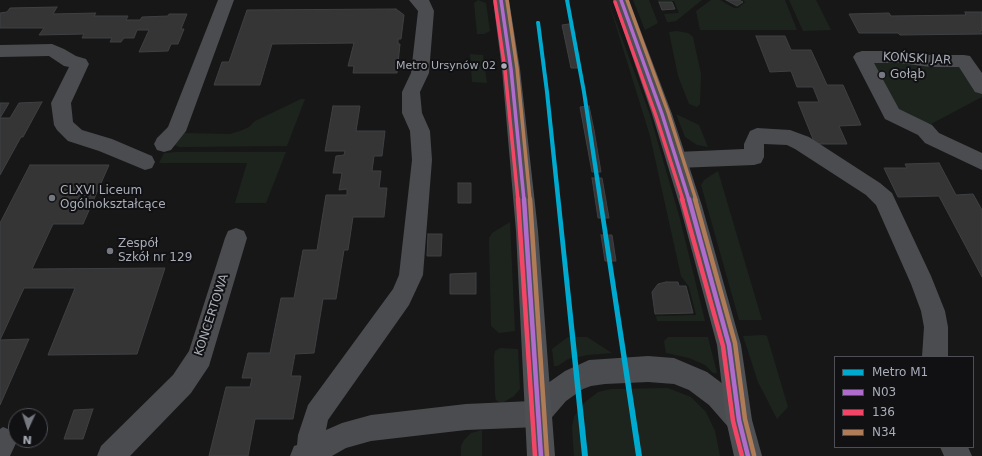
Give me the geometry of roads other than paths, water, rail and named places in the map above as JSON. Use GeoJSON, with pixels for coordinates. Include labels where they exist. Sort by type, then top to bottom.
{"type":"FeatureCollection","features":[{"type":"Feature","properties":{"kind":"main road"},"geometry":{"type":"LineString","coordinates":[[501,0],[511,69],[526,223],[541,456]]}},
{"type":"Feature","properties":{"kind":"main road"},"geometry":{"type":"LineString","coordinates":[[621,0],[678,160],[691,206],[728,346],[739,420],[748,456]]}},
{"type":"Feature","properties":{"kind":"street"},"geometry":{"type":"LineString","coordinates":[[164,144],[176,131],[226,0]]}},
{"type":"Feature","properties":{"kind":"street"},"geometry":{"type":"LineString","coordinates":[[308,454],[312,424],[317,414],[401,297],[411,275],[422,160],[420,131],[412,113],[411,92],[420,73],[426,11],[423,4],[417,0]]}},
{"type":"Feature","properties":{"kind":"street"},"geometry":{"type":"LineString","coordinates":[[0,52],[52,50],[70,61],[80,64],[61,103],[64,125],[75,136],[105,145],[144,162]]}},
{"type":"Feature","properties":{"kind":"street","name":"KOŃSKI JAR"},"geometry":{"type":"LineString","coordinates":[[982,87],[964,61],[931,61],[899,56],[862,57],[892,114],[925,130],[932,138],[982,162]]}},
{"type":"Feature","properties":{"kind":"street"},"geometry":{"type":"LineString","coordinates":[[964,61],[982,60]]}},
{"type":"Feature","properties":{"kind":"street"},"geometry":{"type":"LineString","coordinates":[[678,160],[754,157],[754,144],[757,136],[790,138],[802,143],[873,189],[884,199],[923,284],[933,311],[936,327],[935,356]]}},
{"type":"Feature","properties":{"kind":"street","name":"KONCERTOWA"},"geometry":{"type":"LineString","coordinates":[[111,456],[182,384],[200,357],[236,238]]}},
{"type":"Feature","properties":{"kind":"street"},"geometry":{"type":"LineString","coordinates":[[308,454],[342,436],[371,428],[466,417],[538,414],[558,392],[574,380],[589,373],[604,371],[648,369],[674,371],[698,381],[718,396],[739,420]]}},
{"type":"Feature","properties":{"kind":"metro line","name":"M1"},"geometry":{"type":"LineString","coordinates":[[567,0],[584,92],[639,456]]}},
{"type":"Feature","properties":{"kind":"metro line","name":"M1"},"geometry":{"type":"LineString","coordinates":[[538,22],[547,92],[585,456]]}},
{"type":"Feature","properties":{"kind":"place","name":"Metro Ursynów 02"},"geometry":{"type":"Point","coordinates":[504,66]}},
{"type":"Feature","properties":{"kind":"place","name":"Gołąb"},"geometry":{"type":"Point","coordinates":[882,75]}},
{"type":"Feature","properties":{"kind":"place","name":"CLXVI Liceum Ogólnokształcące"},"geometry":{"type":"Point","coordinates":[52,198]}},
{"type":"Feature","properties":{"kind":"place","name":"Zespół Szkół nr 129"},"geometry":{"type":"Point","coordinates":[110,251]}}]}
